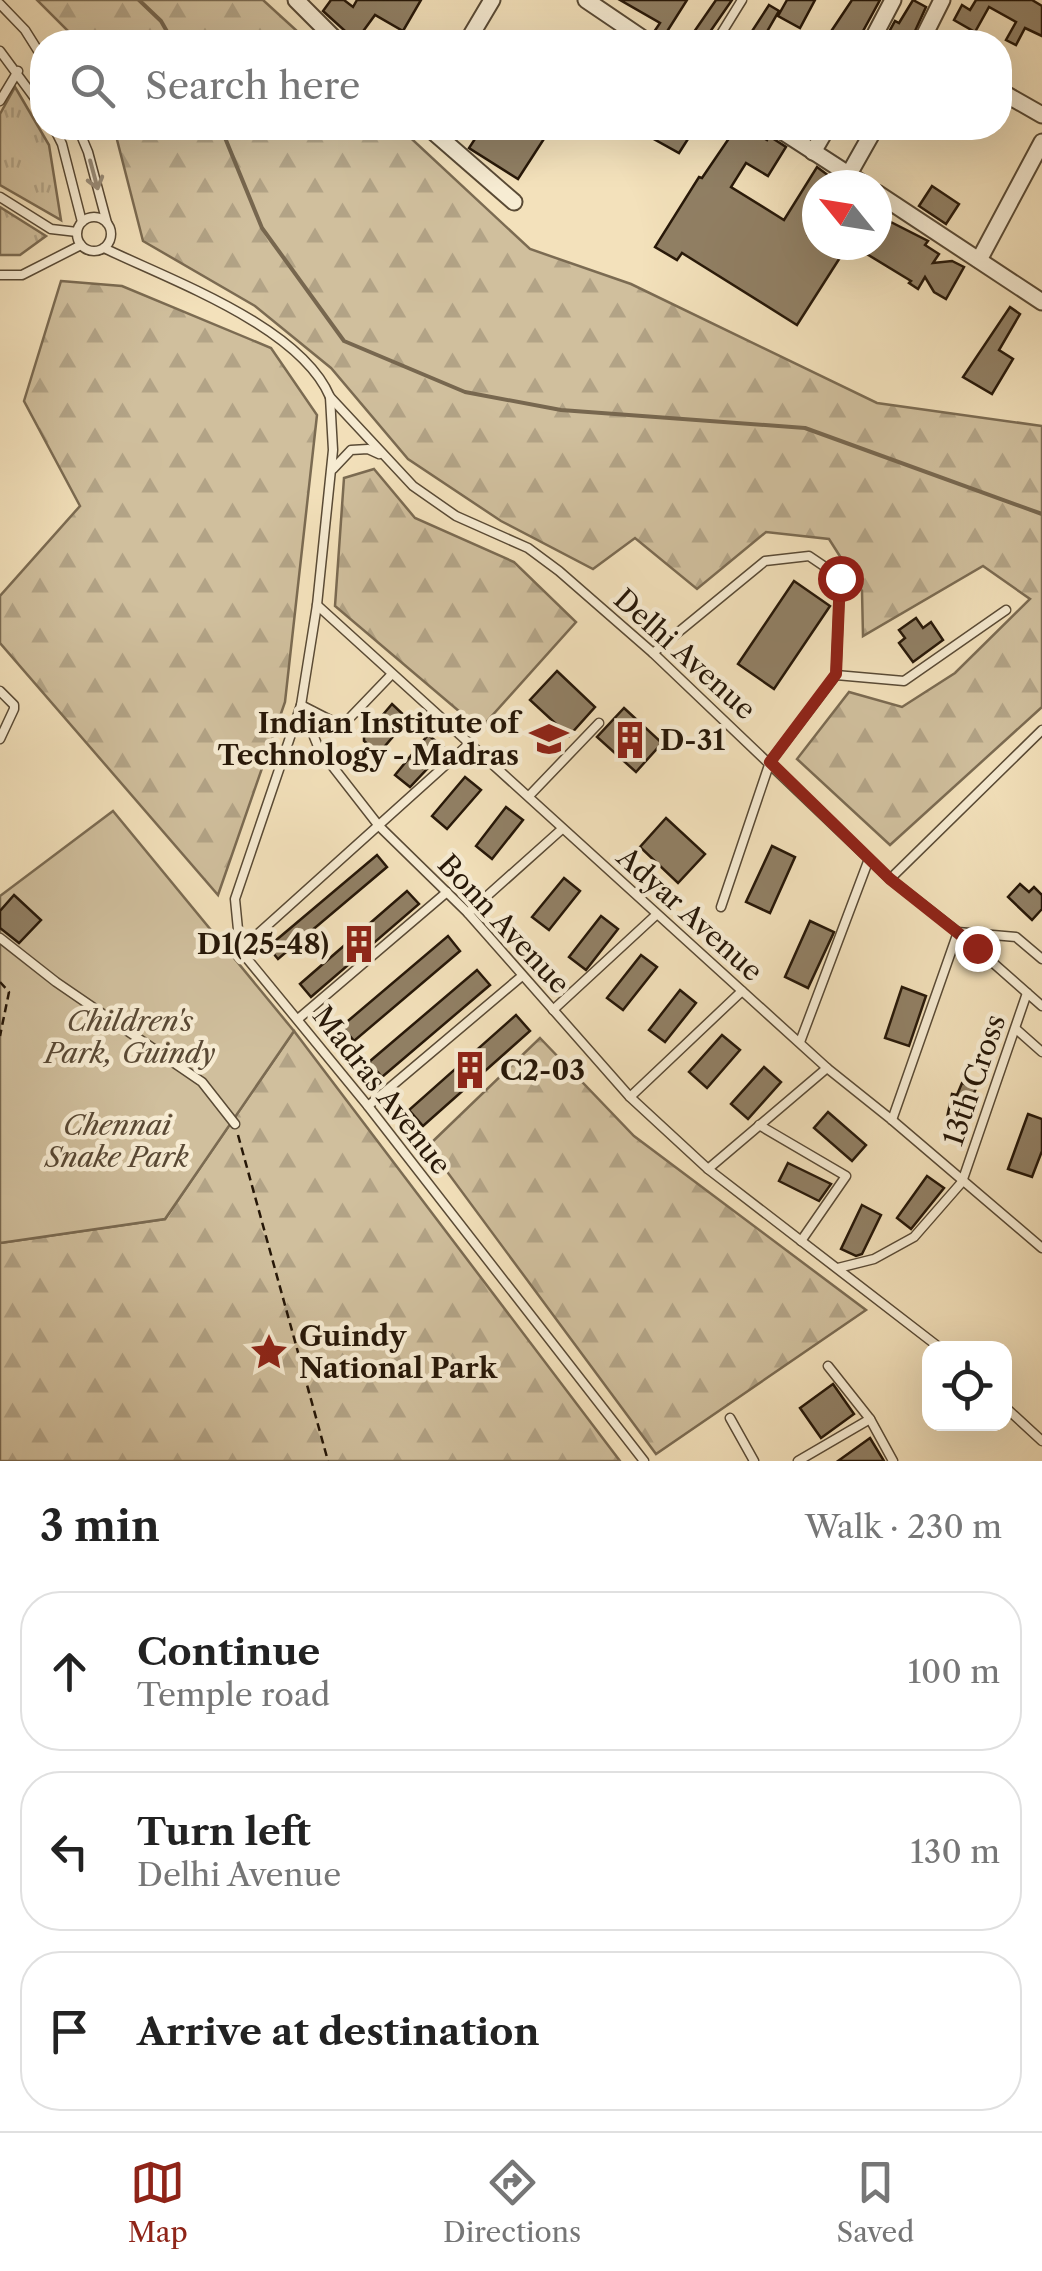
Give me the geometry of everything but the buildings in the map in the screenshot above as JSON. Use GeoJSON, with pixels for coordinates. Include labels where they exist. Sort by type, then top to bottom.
{"type":"FeatureCollection","features":[{"type":"Feature","properties":{"kind":"street"},"geometry":{"type":"LineString","coordinates":[[474,30],[492,0]]}},
{"type":"Feature","properties":{"kind":"street"},"geometry":{"type":"LineString","coordinates":[[586,0],[630,30]]}},
{"type":"Feature","properties":{"kind":"street"},"geometry":{"type":"LineString","coordinates":[[877,30],[893,0]]}},
{"type":"Feature","properties":{"kind":"street"},"geometry":{"type":"LineString","coordinates":[[927,30],[942,0]]}},
{"type":"Feature","properties":{"kind":"street"},"geometry":{"type":"LineString","coordinates":[[302,2],[327,30]]}},
{"type":"Feature","properties":{"kind":"street"},"geometry":{"type":"LineString","coordinates":[[1012,98],[1042,115]]}},
{"type":"Feature","properties":{"kind":"street"},"geometry":{"type":"LineString","coordinates":[[443,140],[514,202]]}},
{"type":"Feature","properties":{"kind":"street"},"geometry":{"type":"LineString","coordinates":[[796,140],[842,170]]}},
{"type":"Feature","properties":{"kind":"street"},"geometry":{"type":"LineString","coordinates":[[814,152],[820,140]]}},
{"type":"Feature","properties":{"kind":"street"},"geometry":{"type":"LineString","coordinates":[[850,170],[867,140]]}},
{"type":"Feature","properties":{"kind":"street"},"geometry":{"type":"LineString","coordinates":[[979,260],[1042,142]]}},
{"type":"Feature","properties":{"kind":"street"},"geometry":{"type":"LineString","coordinates":[[892,203],[1042,302]]}},
{"type":"Feature","properties":{"kind":"lane"},"geometry":{"type":"LineString","coordinates":[[723,30],[742,0]]}},
{"type":"Feature","properties":{"kind":"lane"},"geometry":{"type":"LineString","coordinates":[[0,4],[30,38]]}},
{"type":"Feature","properties":{"kind":"lane"},"geometry":{"type":"LineString","coordinates":[[0,51],[30,90]]}},
{"type":"Feature","properties":{"kind":"lane"},"geometry":{"type":"LineString","coordinates":[[0,101],[18,72]]}},
{"type":"Feature","properties":{"kind":"lane"},"geometry":{"type":"LineString","coordinates":[[60,140],[82,222],[77,232],[81,245],[94,251],[104,248],[110,240],[83,140]]}},
{"type":"Feature","properties":{"kind":"lane"},"geometry":{"type":"LineString","coordinates":[[0,197],[51,229],[77,232]]}},
{"type":"Feature","properties":{"kind":"lane"},"geometry":{"type":"LineString","coordinates":[[82,222],[92,218],[107,224]]}},
{"type":"Feature","properties":{"kind":"lane"},"geometry":{"type":"LineString","coordinates":[[0,275],[22,275],[81,245]]}},
{"type":"Feature","properties":{"kind":"lane","name":"Delhi Avenue"},"geometry":{"type":"LineString","coordinates":[[104,248],[246,317],[287,343],[324,382],[330,397],[413,486],[456,516],[528,548],[559,570],[770,762],[890,879],[1042,1006]]}},
{"type":"Feature","properties":{"kind":"lane"},"geometry":{"type":"LineString","coordinates":[[240,950],[235,899],[301,705],[317,605],[330,473],[330,397]]}},
{"type":"Feature","properties":{"kind":"lane"},"geometry":{"type":"LineString","coordinates":[[330,473],[351,450],[368,449],[384,456]]}},
{"type":"Feature","properties":{"kind":"lane"},"geometry":{"type":"LineString","coordinates":[[653,653],[765,560],[809,556],[840,578],[836,674],[770,762],[721,907]]}},
{"type":"Feature","properties":{"kind":"lane","name":"Adyar Avenue"},"geometry":{"type":"LineString","coordinates":[[317,605],[827,1068],[1042,1248]]}},
{"type":"Feature","properties":{"kind":"lane"},"geometry":{"type":"LineString","coordinates":[[836,674],[904,681],[1006,610]]}},
{"type":"Feature","properties":{"kind":"lane"},"geometry":{"type":"LineString","coordinates":[[301,705],[342,726],[391,675]]}},
{"type":"Feature","properties":{"kind":"lane"},"geometry":{"type":"LineString","coordinates":[[0,691],[14,705],[0,739]]}},
{"type":"Feature","properties":{"kind":"lane","name":"Bonn Avenue"},"geometry":{"type":"LineString","coordinates":[[301,705],[319,749],[379,826],[448,892],[630,1097],[708,1168],[931,1341]]}},
{"type":"Feature","properties":{"kind":"lane"},"geometry":{"type":"LineString","coordinates":[[529,796],[599,723]]}},
{"type":"Feature","properties":{"kind":"lane"},"geometry":{"type":"LineString","coordinates":[[890,879],[1042,730]]}},
{"type":"Feature","properties":{"kind":"lane"},"geometry":{"type":"LineString","coordinates":[[240,950],[470,743]]}},
{"type":"Feature","properties":{"kind":"lane"},"geometry":{"type":"LineString","coordinates":[[468,914],[562,829]]}},
{"type":"Feature","properties":{"kind":"lane"},"geometry":{"type":"LineString","coordinates":[[800,1042],[869,859]]}},
{"type":"Feature","properties":{"kind":"lane"},"geometry":{"type":"LineString","coordinates":[[298,1019],[448,892]]}},
{"type":"Feature","properties":{"kind":"lane"},"geometry":{"type":"LineString","coordinates":[[553,1010],[656,915]]}},
{"type":"Feature","properties":{"kind":"lane"},"geometry":{"type":"LineString","coordinates":[[892,1120],[958,932],[1016,936],[1042,959]]}},
{"type":"Feature","properties":{"kind":"lane"},"geometry":{"type":"LineString","coordinates":[[0,938],[56,982],[202,1082],[235,1124]]}},
{"type":"Feature","properties":{"kind":"lane","name":"Madras Avenue"},"geometry":{"type":"LineString","coordinates":[[240,950],[368,1106],[644,1461]]}},
{"type":"Feature","properties":{"kind":"lane"},"geometry":{"type":"LineString","coordinates":[[368,1106],[522,976]]}},
{"type":"Feature","properties":{"kind":"lane"},"geometry":{"type":"LineString","coordinates":[[630,1097],[742,991]]}},
{"type":"Feature","properties":{"kind":"lane","name":"13th Cross"},"geometry":{"type":"LineString","coordinates":[[962,1182],[1027,993]]}},
{"type":"Feature","properties":{"kind":"lane"},"geometry":{"type":"LineString","coordinates":[[1016,1030],[1042,1052]]}},
{"type":"Feature","properties":{"kind":"lane"},"geometry":{"type":"LineString","coordinates":[[708,1168],[827,1068]]}},
{"type":"Feature","properties":{"kind":"lane"},"geometry":{"type":"LineString","coordinates":[[759,1125],[846,1176],[801,1240]]}},
{"type":"Feature","properties":{"kind":"lane"},"geometry":{"type":"LineString","coordinates":[[838,1268],[874,1259],[914,1237],[962,1182]]}},
{"type":"Feature","properties":{"kind":"lane"},"geometry":{"type":"LineString","coordinates":[[828,1366],[870,1419],[894,1461]]}},
{"type":"Feature","properties":{"kind":"lane"},"geometry":{"type":"LineString","coordinates":[[1012,1413],[1042,1441]]}},
{"type":"Feature","properties":{"kind":"lane"},"geometry":{"type":"LineString","coordinates":[[730,1418],[754,1461]]}},
{"type":"Feature","properties":{"kind":"lane"},"geometry":{"type":"LineString","coordinates":[[798,1461],[870,1419]]}},
{"type":"Feature","properties":{"kind":"path"},"geometry":{"type":"LineString","coordinates":[[0,982],[10,992],[0,1036]]}},
{"type":"Feature","properties":{"kind":"path"},"geometry":{"type":"LineString","coordinates":[[235,1124],[327,1459]]}},
{"type":"Feature","properties":{"kind":"green space"},"geometry":{"type":"Polygon","coordinates":[[[37,0],[263,0],[296,30],[67,30],[37,0]]]}},
{"type":"Feature","properties":{"kind":"green space"},"geometry":{"type":"Polygon","coordinates":[[[15,87],[30,113],[30,140],[46,140],[49,145],[61,220],[0,185],[0,114],[15,87]]]}},
{"type":"Feature","properties":{"kind":"green space"},"geometry":{"type":"Polygon","coordinates":[[[117,140],[413,140],[530,249],[631,284],[877,403],[1042,426],[1042,707],[890,845],[797,759],[849,692],[902,707],[955,673],[1030,599],[983,566],[863,636],[862,591],[829,539],[766,532],[697,589],[635,538],[593,569],[501,521],[408,459],[331,368],[255,306],[143,241],[117,140]]]}},
{"type":"Feature","properties":{"kind":"green space"},"geometry":{"type":"Polygon","coordinates":[[[0,207],[46,236],[20,255],[0,255],[0,207]]]}},
{"type":"Feature","properties":{"kind":"green space"},"geometry":{"type":"Polygon","coordinates":[[[61,281],[122,286],[271,348],[317,415],[285,702],[218,895],[0,643],[0,596],[80,506],[24,401],[61,281]]]}},
{"type":"Feature","properties":{"kind":"green space"},"geometry":{"type":"Polygon","coordinates":[[[374,469],[415,518],[514,562],[576,622],[480,729],[335,606],[344,478],[374,469]]]}},
{"type":"Feature","properties":{"kind":"green space","name":"Children's Park, Guindy"},"geometry":{"type":"Polygon","coordinates":[[[113,811],[294,1031],[165,1219],[0,1243],[0,896],[113,811]]]}},
{"type":"Feature","properties":{"kind":"green space","name":"Guindy National Park"},"geometry":{"type":"Polygon","coordinates":[[[294,1031],[620,1461],[0,1461],[0,1243],[165,1219],[294,1031]]]}},
{"type":"Feature","properties":{"kind":"green space"},"geometry":{"type":"Polygon","coordinates":[[[540,1038],[634,1136],[866,1310],[656,1454],[428,1146],[540,1038]]]}},
{"type":"Feature","properties":{"kind":"waterway"},"geometry":{"type":"LineString","coordinates":[[139,0],[166,30]]}},
{"type":"Feature","properties":{"kind":"waterway"},"geometry":{"type":"LineString","coordinates":[[226,140],[262,228],[344,341],[465,392],[561,410],[805,428],[1042,514]]}},
{"type":"Feature","properties":{"kind":"place","name":"Indian Institute of Technology - Madras"},"geometry":{"type":"Point","coordinates":[549,739]}},
{"type":"Feature","properties":{"kind":"place","name":"D-31"},"geometry":{"type":"Point","coordinates":[630,740]}},
{"type":"Feature","properties":{"kind":"place","name":"D1(25-48)"},"geometry":{"type":"Point","coordinates":[359,944]}},
{"type":"Feature","properties":{"kind":"place","name":"C2-03"},"geometry":{"type":"Point","coordinates":[470,1070]}},
{"type":"Feature","properties":{"kind":"place","name":"Guindy National Park"},"geometry":{"type":"Point","coordinates":[269,1352]}},
{"type":"Feature","properties":{"kind":"route"},"geometry":{"type":"LineString","coordinates":[[840,578],[836,674],[770,762],[890,879],[977,948]]}},
{"type":"Feature","properties":{"kind":"park label","name":"Chennai Snake Park"},"geometry":{"type":"Point","coordinates":[117,1141]}}]}
